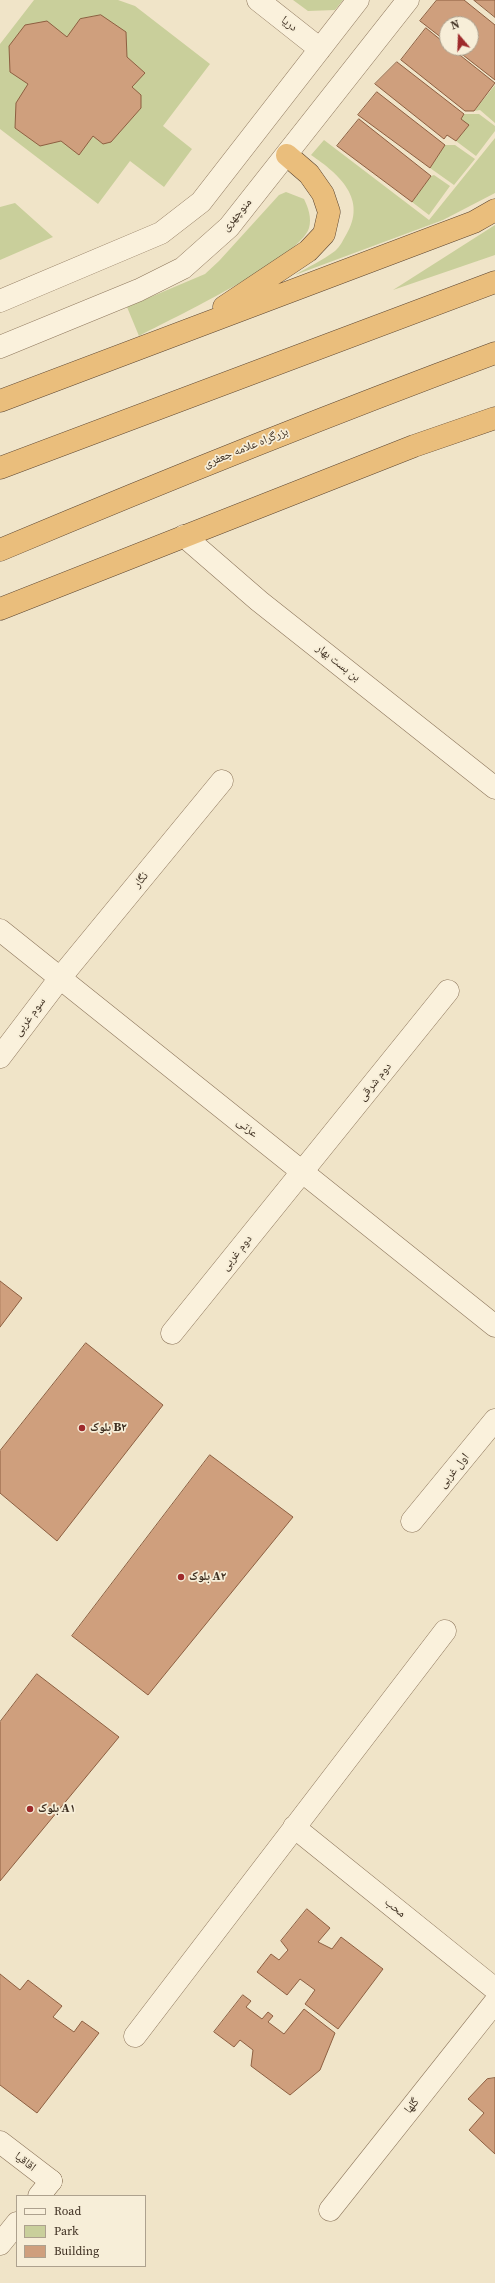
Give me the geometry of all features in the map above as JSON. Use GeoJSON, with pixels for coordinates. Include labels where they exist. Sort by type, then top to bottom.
{"type":"FeatureCollection","features":[{"type":"Feature","properties":{"kind":"highway"},"geometry":{"type":"LineString","coordinates":[[192,328],[308,251],[324,234],[329,212],[323,194],[309,174],[288,155]]}},
{"type":"Feature","properties":{"kind":"highway"},"geometry":{"type":"LineString","coordinates":[[0,401],[474,222],[495,210]]}},
{"type":"Feature","properties":{"kind":"highway"},"geometry":{"type":"LineString","coordinates":[[0,468],[495,282]]}},
{"type":"Feature","properties":{"kind":"highway","name":"بزرگراه علامه جعفری"},"geometry":{"type":"LineString","coordinates":[[0,550],[220,458],[495,353]]}},
{"type":"Feature","properties":{"kind":"highway"},"geometry":{"type":"LineString","coordinates":[[0,609],[414,446],[495,418]]}},
{"type":"Feature","properties":{"kind":"street","name":"دریا"},"geometry":{"type":"LineString","coordinates":[[258,0],[320,49]]}},
{"type":"Feature","properties":{"kind":"street"},"geometry":{"type":"LineString","coordinates":[[0,301],[161,233],[201,202],[358,0]]}},
{"type":"Feature","properties":{"kind":"street","name":"منوچهری"},"geometry":{"type":"LineString","coordinates":[[0,347],[139,290],[183,268],[229,227],[288,155],[408,0]]}},
{"type":"Feature","properties":{"kind":"street","name":"بن بست بهار"},"geometry":{"type":"LineString","coordinates":[[184,536],[259,601],[495,788]]}},
{"type":"Feature","properties":{"kind":"street","name":"نگار"},"geometry":{"type":"LineString","coordinates":[[60,978],[222,781]]}},
{"type":"Feature","properties":{"kind":"street","name":"عزتی"},"geometry":{"type":"LineString","coordinates":[[0,930],[495,1326]]}},
{"type":"Feature","properties":{"kind":"street","name":"سوم غربی"},"geometry":{"type":"LineString","coordinates":[[0,1057],[60,978]]}},
{"type":"Feature","properties":{"kind":"street","name":"دوم شرقی"},"geometry":{"type":"LineString","coordinates":[[303,1172],[448,991]]}},
{"type":"Feature","properties":{"kind":"street","name":"دوم غربی"},"geometry":{"type":"LineString","coordinates":[[172,1333],[303,1172]]}},
{"type":"Feature","properties":{"kind":"street","name":"اول غربی"},"geometry":{"type":"LineString","coordinates":[[412,1521],[495,1420]]}},
{"type":"Feature","properties":{"kind":"street"},"geometry":{"type":"LineString","coordinates":[[135,2036],[444,1631]]}},
{"type":"Feature","properties":{"kind":"street","name":"محب"},"geometry":{"type":"LineString","coordinates":[[294,1827],[495,1989]]}},
{"type":"Feature","properties":{"kind":"street","name":"گلها"},"geometry":{"type":"LineString","coordinates":[[330,2210],[495,2002]]}},
{"type":"Feature","properties":{"kind":"street","name":"اقاقیا"},"geometry":{"type":"LineString","coordinates":[[0,2142],[45,2189]]}},
{"type":"Feature","properties":{"kind":"street"},"geometry":{"type":"LineString","coordinates":[[0,2244],[16,2224]]}},
{"type":"Feature","properties":{"kind":"green space"},"geometry":{"type":"Polygon","coordinates":[[[34,0],[118,0],[135,6],[210,64],[163,126],[192,149],[164,187],[130,161],[98,204],[0,129],[0,44],[34,0]]]}},
{"type":"Feature","properties":{"kind":"green space"},"geometry":{"type":"Polygon","coordinates":[[[293,0],[343,0],[335,10],[308,11],[293,0]]]}},
{"type":"Feature","properties":{"kind":"green space"},"geometry":{"type":"Polygon","coordinates":[[[495,85],[495,123],[480,110],[474,111],[495,85]]]}},
{"type":"Feature","properties":{"kind":"green space"},"geometry":{"type":"Polygon","coordinates":[[[464,114],[479,114],[495,126],[495,131],[476,156],[456,141],[468,126],[461,119],[464,114]]]}},
{"type":"Feature","properties":{"kind":"green space"},"geometry":{"type":"Polygon","coordinates":[[[495,138],[495,193],[443,220],[295,275],[337,249],[352,222],[354,210],[352,199],[347,189],[331,170],[311,155],[324,140],[429,220],[495,138]]]}},
{"type":"Feature","properties":{"kind":"green space"},"geometry":{"type":"Polygon","coordinates":[[[445,145],[455,145],[475,159],[454,185],[430,168],[445,145]]]}},
{"type":"Feature","properties":{"kind":"green space"},"geometry":{"type":"Polygon","coordinates":[[[434,175],[450,186],[429,215],[412,202],[431,176],[434,175]]]}},
{"type":"Feature","properties":{"kind":"green space"},"geometry":{"type":"Polygon","coordinates":[[[286,192],[304,199],[308,209],[310,217],[309,228],[300,241],[260,271],[233,287],[139,336],[127,307],[205,274],[219,261],[279,195],[286,192]]]}},
{"type":"Feature","properties":{"kind":"green space"},"geometry":{"type":"Polygon","coordinates":[[[15,203],[53,237],[0,260],[0,207],[15,203]]]}},
{"type":"Feature","properties":{"kind":"green space"},"geometry":{"type":"Polygon","coordinates":[[[495,225],[495,255],[393,290],[495,225]]]}},
{"type":"Feature","properties":{"kind":"building"},"geometry":{"type":"Polygon","coordinates":[[[437,0],[464,0],[495,25],[495,80],[464,56],[479,56],[479,16],[439,16],[439,36],[420,21],[437,0]]]}},
{"type":"Feature","properties":{"kind":"building"},"geometry":{"type":"Polygon","coordinates":[[[474,0],[495,0],[495,17],[474,0]]]}},
{"type":"Feature","properties":{"kind":"building"},"geometry":{"type":"Polygon","coordinates":[[[101,15],[126,32],[127,57],[145,73],[132,87],[141,95],[141,108],[111,142],[103,144],[93,136],[79,155],[61,141],[40,146],[15,128],[16,103],[28,84],[10,72],[9,46],[25,25],[47,21],[67,37],[80,19],[101,15]]]}},
{"type":"Feature","properties":{"kind":"building"},"geometry":{"type":"Polygon","coordinates":[[[426,28],[439,39],[439,56],[461,56],[495,83],[474,111],[465,111],[401,60],[426,28]]]}},
{"type":"Feature","properties":{"kind":"building"},"geometry":{"type":"Polygon","coordinates":[[[397,62],[464,114],[461,119],[469,125],[456,141],[447,135],[444,139],[375,84],[397,62]]]}},
{"type":"Feature","properties":{"kind":"building"},"geometry":{"type":"Polygon","coordinates":[[[377,92],[445,145],[430,168],[358,115],[377,92]]]}},
{"type":"Feature","properties":{"kind":"building"},"geometry":{"type":"Polygon","coordinates":[[[359,119],[431,176],[412,202],[337,146],[359,119]]]}},
{"type":"Feature","properties":{"kind":"building"},"geometry":{"type":"Polygon","coordinates":[[[0,1281],[22,1298],[0,1327],[0,1281]]]}},
{"type":"Feature","properties":{"kind":"building","name":"بلوک B۲"},"geometry":{"type":"Polygon","coordinates":[[[86,1343],[163,1405],[57,1541],[0,1493],[0,1451],[86,1343]]]}},
{"type":"Feature","properties":{"kind":"building","name":"بلوک A۲"},"geometry":{"type":"Polygon","coordinates":[[[210,1455],[293,1517],[148,1695],[72,1636],[210,1455]]]}},
{"type":"Feature","properties":{"kind":"building","name":"بلوک A۱"},"geometry":{"type":"Polygon","coordinates":[[[37,1674],[119,1737],[0,1881],[0,1722],[37,1674]]]}},
{"type":"Feature","properties":{"kind":"building"},"geometry":{"type":"Polygon","coordinates":[[[307,1909],[330,1928],[318,1942],[332,1949],[341,1937],[383,1969],[338,2029],[305,2004],[315,1990],[300,1979],[287,1995],[257,1972],[271,1954],[279,1960],[288,1950],[281,1941],[307,1909]]]}},
{"type":"Feature","properties":{"kind":"building"},"geometry":{"type":"Polygon","coordinates":[[[0,1974],[20,1990],[28,1980],[62,2006],[53,2017],[74,2032],[82,2021],[99,2033],[37,2113],[0,2085],[0,1974]]]}},
{"type":"Feature","properties":{"kind":"building"},"geometry":{"type":"Polygon","coordinates":[[[243,1995],[251,2001],[246,2007],[262,2019],[268,2012],[273,2016],[268,2022],[284,2034],[304,2009],[335,2033],[320,2070],[290,2095],[251,2066],[253,2050],[240,2040],[234,2047],[214,2032],[243,1995]]]}},
{"type":"Feature","properties":{"kind":"building"},"geometry":{"type":"Polygon","coordinates":[[[495,2078],[495,2154],[469,2130],[484,2113],[468,2099],[487,2079],[495,2078]]]}},
{"type":"Feature","properties":{"kind":"place","name":"بلوک B۲"},"geometry":{"type":"Point","coordinates":[82,1428]}},
{"type":"Feature","properties":{"kind":"place","name":"بلوک A۲"},"geometry":{"type":"Point","coordinates":[181,1577]}},
{"type":"Feature","properties":{"kind":"place","name":"بلوک A۱"},"geometry":{"type":"Point","coordinates":[30,1809]}}]}
